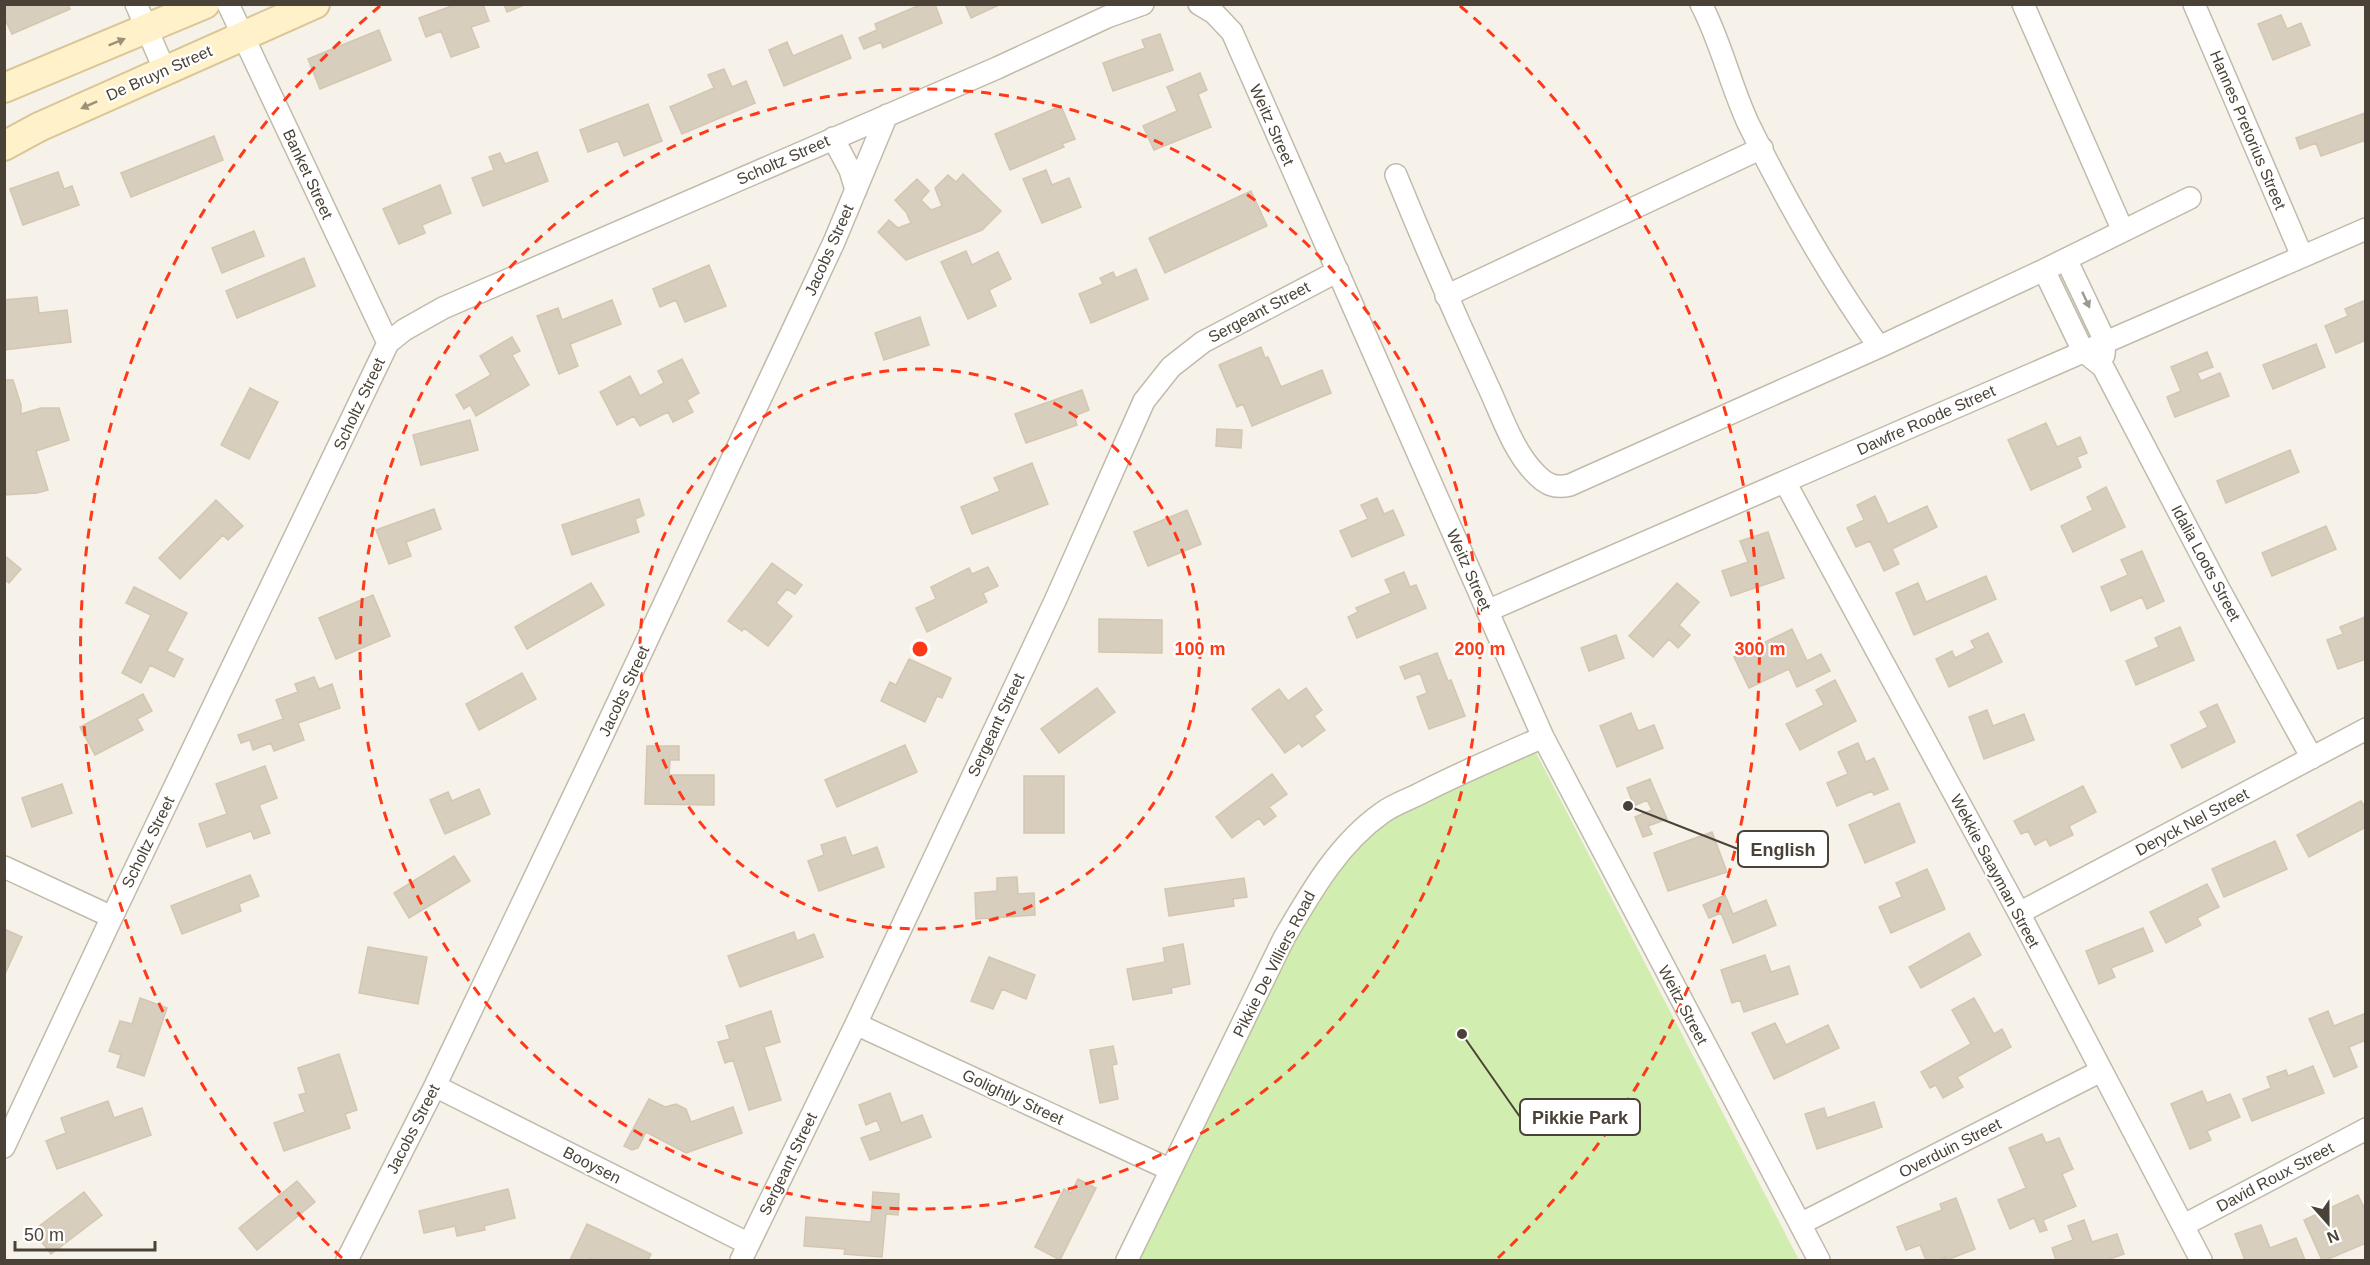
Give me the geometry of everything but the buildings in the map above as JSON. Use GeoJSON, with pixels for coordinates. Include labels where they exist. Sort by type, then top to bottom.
{"type":"FeatureCollection","features":[{"type":"Feature","properties":{"kind":"street"},"geometry":{"type":"LineString","coordinates":[[4,88],[142,17],[205,4]]}},
{"type":"Feature","properties":{"kind":"street","name":"Banket Street"},"geometry":{"type":"LineString","coordinates":[[228,4],[388,344]]}},
{"type":"Feature","properties":{"kind":"street","name":"De Bruyn Street"},"geometry":{"type":"LineString","coordinates":[[4,147],[39,128],[315,4]]}},
{"type":"Feature","properties":{"kind":"street","name":"Scholtz Street"},"geometry":{"type":"LineString","coordinates":[[4,1147],[388,344],[404,330],[443,308],[997,68],[1107,17],[1143,4]]}},
{"type":"Feature","properties":{"kind":"street","name":"Weitz Street"},"geometry":{"type":"LineString","coordinates":[[1199,4],[1214,14],[1232,32],[1543,737],[1819,1260]]}},
{"type":"Feature","properties":{"kind":"street"},"geometry":{"type":"LineString","coordinates":[[1701,4],[1716,36],[1727,73],[1748,123],[1842,296],[1879,348]]}},
{"type":"Feature","properties":{"kind":"street"},"geometry":{"type":"LineString","coordinates":[[2023,4],[2123,231]]}},
{"type":"Feature","properties":{"kind":"street","name":"Hannes Pretorius Street"},"geometry":{"type":"LineString","coordinates":[[2193,4],[2302,256]]}},
{"type":"Feature","properties":{"kind":"street"},"geometry":{"type":"LineString","coordinates":[[142,17],[165,71]]}},
{"type":"Feature","properties":{"kind":"street","name":"Jacobs Street"},"geometry":{"type":"LineString","coordinates":[[347,1260],[435,1086],[621,697],[834,242],[887,115]]}},
{"type":"Feature","properties":{"kind":"street"},"geometry":{"type":"LineString","coordinates":[[833,138],[850,170],[856,190]]}},
{"type":"Feature","properties":{"kind":"street"},"geometry":{"type":"LineString","coordinates":[[1446,296],[1762,148]]}},
{"type":"Feature","properties":{"kind":"street"},"geometry":{"type":"LineString","coordinates":[[1396,175],[1446,296],[1515,442],[1533,471],[1547,483],[1558,488],[1570,485],[1879,348],[2190,198]]}},
{"type":"Feature","properties":{"kind":"street","name":"Dawfre Roode Street"},"geometry":{"type":"LineString","coordinates":[[1487,611],[2366,229]]}},
{"type":"Feature","properties":{"kind":"street"},"geometry":{"type":"LineString","coordinates":[[2066,259],[2105,341],[2103,368]]}},
{"type":"Feature","properties":{"kind":"street"},"geometry":{"type":"LineString","coordinates":[[2044,270],[2083,351]]}},
{"type":"Feature","properties":{"kind":"street","name":"Sergeant Street"},"geometry":{"type":"LineString","coordinates":[[745,1252],[856,1024],[1054,601],[1144,401],[1171,367],[1203,342],[1338,271]]}},
{"type":"Feature","properties":{"kind":"street","name":"Idalia Loots Street"},"geometry":{"type":"LineString","coordinates":[[2083,351],[2103,368],[2312,758]]}},
{"type":"Feature","properties":{"kind":"street","name":"Wekkie Saayman Street"},"geometry":{"type":"LineString","coordinates":[[1785,482],[2019,914],[2202,1260]]}},
{"type":"Feature","properties":{"kind":"street","name":"Deryck Nel Street"},"geometry":{"type":"LineString","coordinates":[[2019,914],[2366,729]]}},
{"type":"Feature","properties":{"kind":"street","name":"Pikkie De Villiers Road"},"geometry":{"type":"LineString","coordinates":[[1127,1260],[1284,938],[1312,889],[1336,857],[1356,834],[1383,812],[1444,781],[1543,737]]}},
{"type":"Feature","properties":{"kind":"street"},"geometry":{"type":"LineString","coordinates":[[4,867],[112,917]]}},
{"type":"Feature","properties":{"kind":"street","name":"Golightly Street"},"geometry":{"type":"LineString","coordinates":[[856,1024],[1171,1170]]}},
{"type":"Feature","properties":{"kind":"street","name":"Overduin Street"},"geometry":{"type":"LineString","coordinates":[[1800,1224],[2101,1071]]}},
{"type":"Feature","properties":{"kind":"street","name":"Booysen"},"geometry":{"type":"LineString","coordinates":[[435,1086],[745,1252]]}},
{"type":"Feature","properties":{"kind":"street","name":"David Roux Street"},"geometry":{"type":"LineString","coordinates":[[2184,1226],[2366,1129]]}},
{"type":"Feature","properties":{"kind":"green space"},"geometry":{"type":"Polygon","coordinates":[[[1531,743],[1799,1260],[1132,1260],[1314,889],[1379,817],[1531,743]]]}},
{"type":"Feature","properties":{"kind":"place","name":"English"},"geometry":{"type":"Point","coordinates":[1628,806]}},
{"type":"Feature","properties":{"kind":"place","name":"Pikkie Park"},"geometry":{"type":"Point","coordinates":[1462,1034]}}]}
